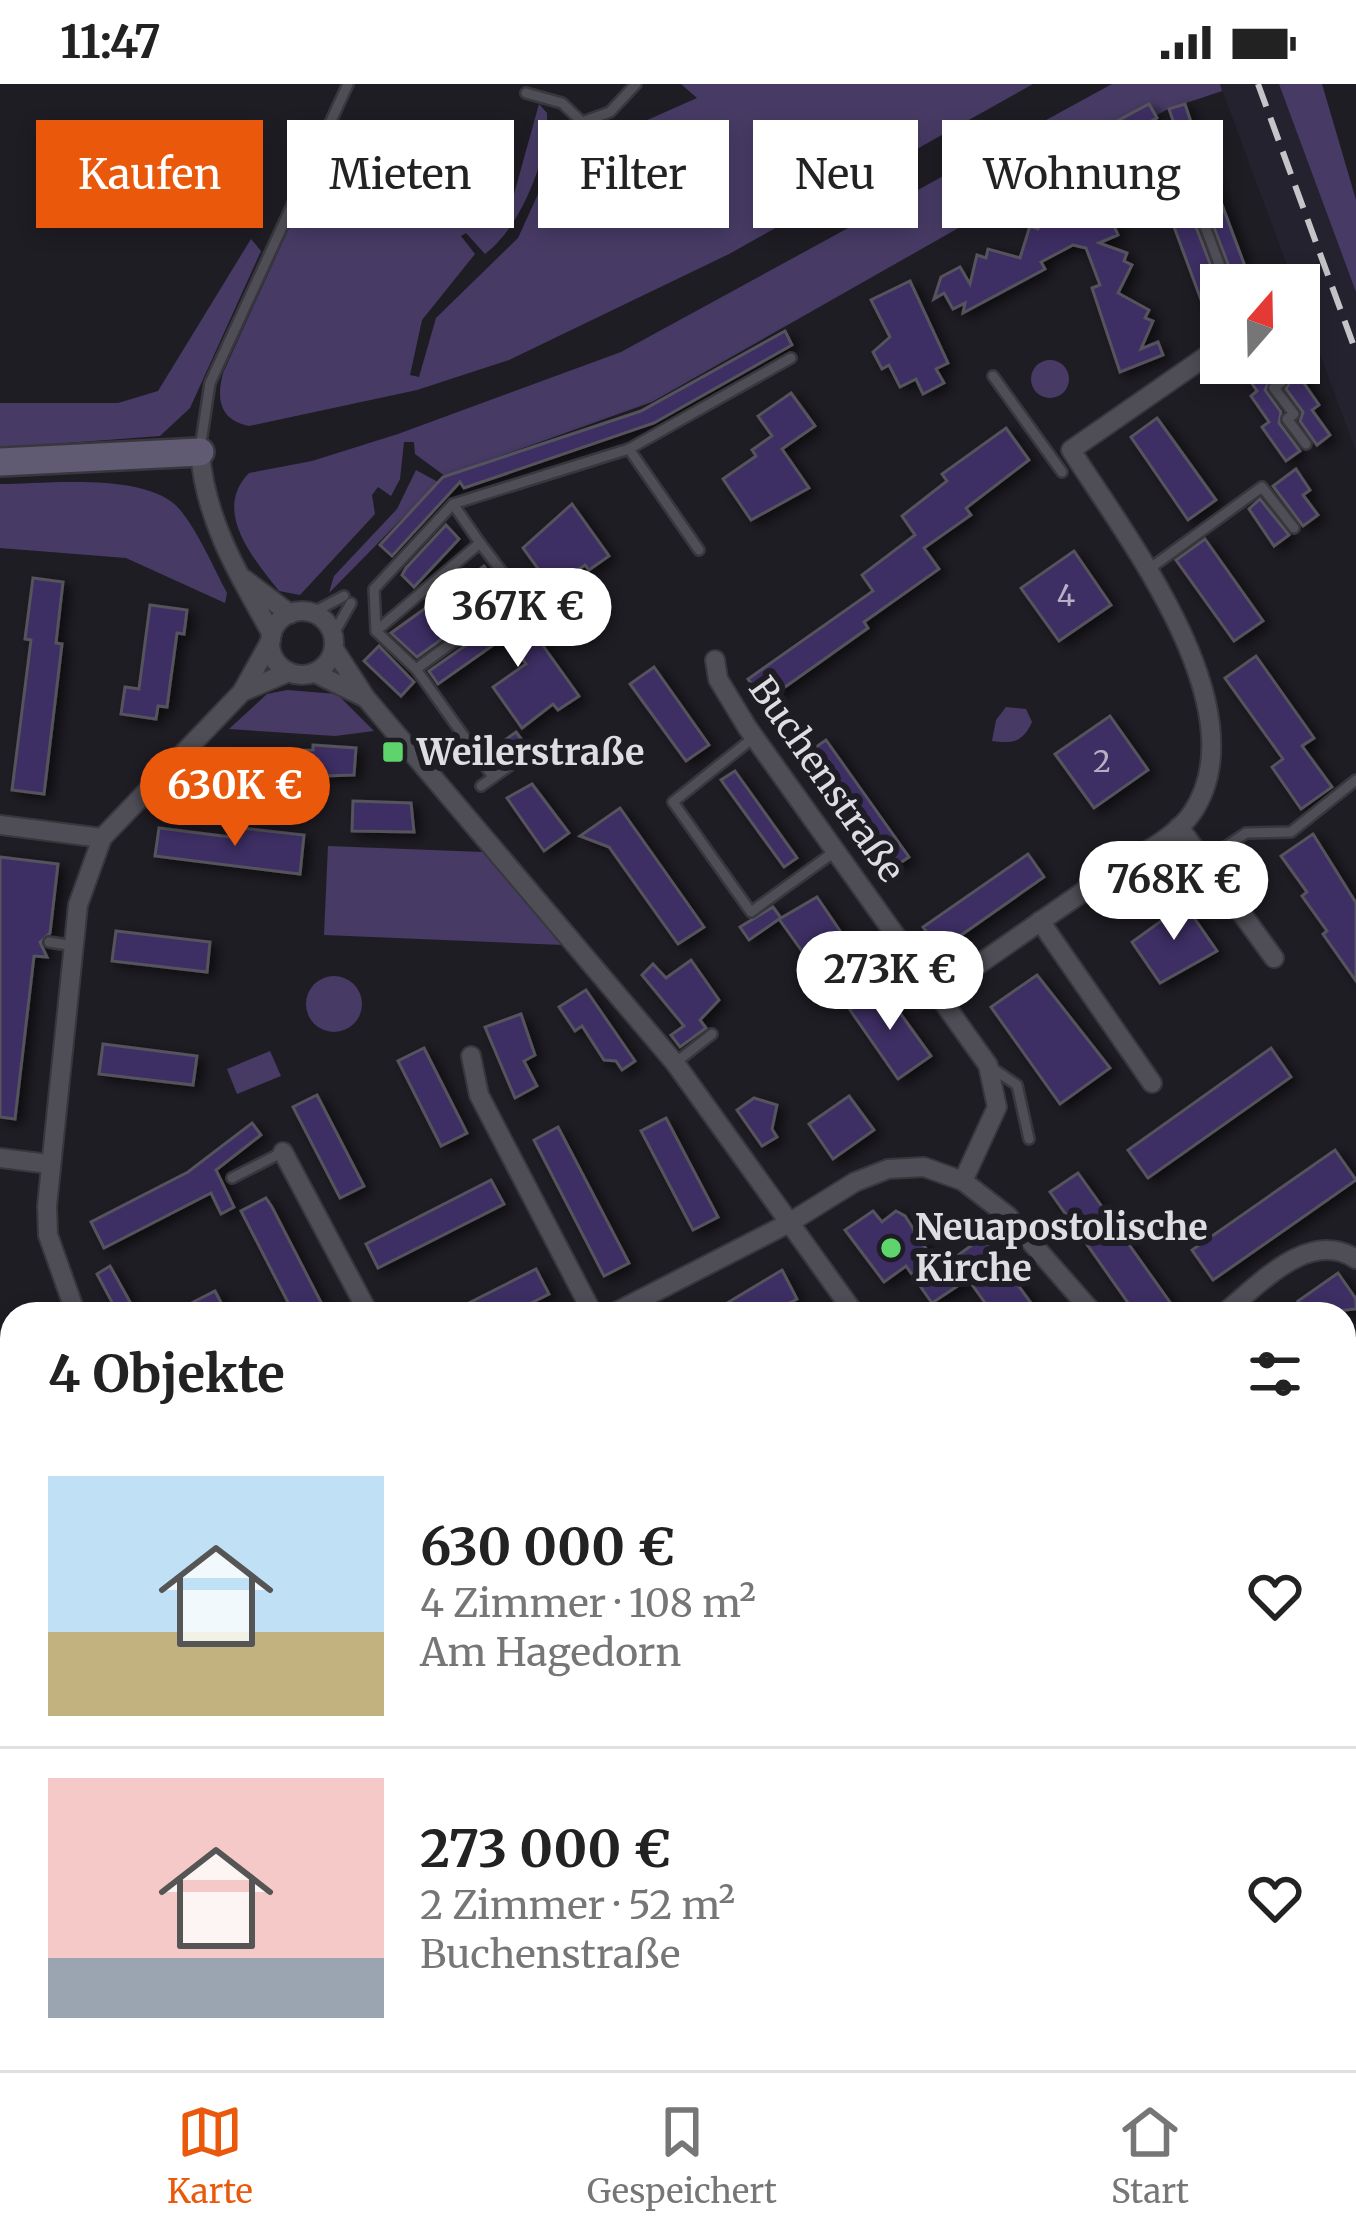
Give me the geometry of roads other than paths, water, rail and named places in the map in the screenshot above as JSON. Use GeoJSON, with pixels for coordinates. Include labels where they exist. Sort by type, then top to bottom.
{"type":"FeatureCollection","features":[{"type":"Feature","properties":{"kind":"main road"},"geometry":{"type":"LineString","coordinates":[[0,463],[200,452]]}},
{"type":"Feature","properties":{"kind":"street"},"geometry":{"type":"LineString","coordinates":[[938,993],[1179,827],[1208,782],[1210,730],[1177,620],[1144,572],[1138,545],[1071,450],[1200,361]]}},
{"type":"Feature","properties":{"kind":"street"},"geometry":{"type":"LineString","coordinates":[[200,452],[206,504],[271,637],[274,659],[289,672]]}},
{"type":"Feature","properties":{"kind":"street"},"geometry":{"type":"LineString","coordinates":[[244,579],[290,614],[312,613],[326,622],[365,697],[675,1063],[846,1302]]}},
{"type":"Feature","properties":{"kind":"street"},"geometry":{"type":"LineString","coordinates":[[72,1302],[48,1235],[49,1165],[87,867],[102,838],[242,692],[271,637],[290,614]]}},
{"type":"Feature","properties":{"kind":"street"},"geometry":{"type":"LineString","coordinates":[[315,673],[333,642]]}},
{"type":"Feature","properties":{"kind":"street","name":"Buchenstraße"},"geometry":{"type":"LineString","coordinates":[[715,660],[718,680],[754,737],[988,1065]]}},
{"type":"Feature","properties":{"kind":"street"},"geometry":{"type":"LineString","coordinates":[[242,692],[289,672],[315,673],[365,697]]}},
{"type":"Feature","properties":{"kind":"street"},"geometry":{"type":"LineString","coordinates":[[0,824],[102,838]]}},
{"type":"Feature","properties":{"kind":"street"},"geometry":{"type":"LineString","coordinates":[[1179,827],[1274,958]]}},
{"type":"Feature","properties":{"kind":"street"},"geometry":{"type":"LineString","coordinates":[[1040,921],[1152,1083]]}},
{"type":"Feature","properties":{"kind":"street"},"geometry":{"type":"LineString","coordinates":[[471,1056],[479,1095],[586,1302]]}},
{"type":"Feature","properties":{"kind":"street"},"geometry":{"type":"LineString","coordinates":[[963,1181],[997,1107],[988,1065]]}},
{"type":"Feature","properties":{"kind":"street"},"geometry":{"type":"LineString","coordinates":[[283,1152],[363,1302]]}},
{"type":"Feature","properties":{"kind":"street"},"geometry":{"type":"LineString","coordinates":[[0,1158],[49,1165]]}},
{"type":"Feature","properties":{"kind":"street"},"geometry":{"type":"LineString","coordinates":[[635,1302],[789,1223],[855,1182],[888,1169],[924,1167],[963,1181],[1008,1216],[1083,1302]]}},
{"type":"Feature","properties":{"kind":"street"},"geometry":{"type":"LineString","coordinates":[[1239,1302],[1311,1248],[1336,1246],[1356,1259]]}},
{"type":"Feature","properties":{"kind":"lane"},"geometry":{"type":"LineString","coordinates":[[200,452],[210,383],[348,84]]}},
{"type":"Feature","properties":{"kind":"lane"},"geometry":{"type":"LineString","coordinates":[[526,93],[562,103],[582,122],[610,112],[636,84]]}},
{"type":"Feature","properties":{"kind":"lane"},"geometry":{"type":"LineString","coordinates":[[1205,228],[1218,264]]}},
{"type":"Feature","properties":{"kind":"lane"},"geometry":{"type":"LineString","coordinates":[[493,777],[416,669],[376,631],[374,589],[452,504],[629,449],[790,358]]}},
{"type":"Feature","properties":{"kind":"lane"},"geometry":{"type":"LineString","coordinates":[[993,376],[1062,472]]}},
{"type":"Feature","properties":{"kind":"lane"},"geometry":{"type":"LineString","coordinates":[[1279,384],[1274,388],[1294,414],[1287,419],[1306,444]]}},
{"type":"Feature","properties":{"kind":"lane"},"geometry":{"type":"LineString","coordinates":[[629,449],[699,550]]}},
{"type":"Feature","properties":{"kind":"lane"},"geometry":{"type":"LineString","coordinates":[[1144,572],[1262,488],[1294,529]]}},
{"type":"Feature","properties":{"kind":"lane"},"geometry":{"type":"LineString","coordinates":[[416,669],[519,595],[452,504]]}},
{"type":"Feature","properties":{"kind":"lane"},"geometry":{"type":"LineString","coordinates":[[376,631],[480,544]]}},
{"type":"Feature","properties":{"kind":"lane"},"geometry":{"type":"LineString","coordinates":[[312,613],[347,600],[333,642]]}},
{"type":"Feature","properties":{"kind":"lane"},"geometry":{"type":"LineString","coordinates":[[754,737],[673,802],[751,912],[837,850]]}},
{"type":"Feature","properties":{"kind":"lane"},"geometry":{"type":"LineString","coordinates":[[481,786],[529,752]]}},
{"type":"Feature","properties":{"kind":"lane"},"geometry":{"type":"LineString","coordinates":[[1204,860],[1246,833],[1291,832],[1356,780]]}},
{"type":"Feature","properties":{"kind":"lane"},"geometry":{"type":"LineString","coordinates":[[49,942],[74,946]]}},
{"type":"Feature","properties":{"kind":"lane"},"geometry":{"type":"LineString","coordinates":[[675,1063],[712,1034]]}},
{"type":"Feature","properties":{"kind":"lane"},"geometry":{"type":"LineString","coordinates":[[988,1065],[1017,1085],[1029,1139]]}},
{"type":"Feature","properties":{"kind":"lane"},"geometry":{"type":"LineString","coordinates":[[232,1178],[283,1152]]}},
{"type":"Feature","properties":{"kind":"railway"},"geometry":{"type":"LineString","coordinates":[[1258,84],[1356,352]]}},
{"type":"Feature","properties":{"kind":"place","name":"Weilerstraße"},"geometry":{"type":"Point","coordinates":[393,752]}},
{"type":"Feature","properties":{"kind":"place","name":"Neuapostolische Kirche"},"geometry":{"type":"Point","coordinates":[891,1248]}}]}
